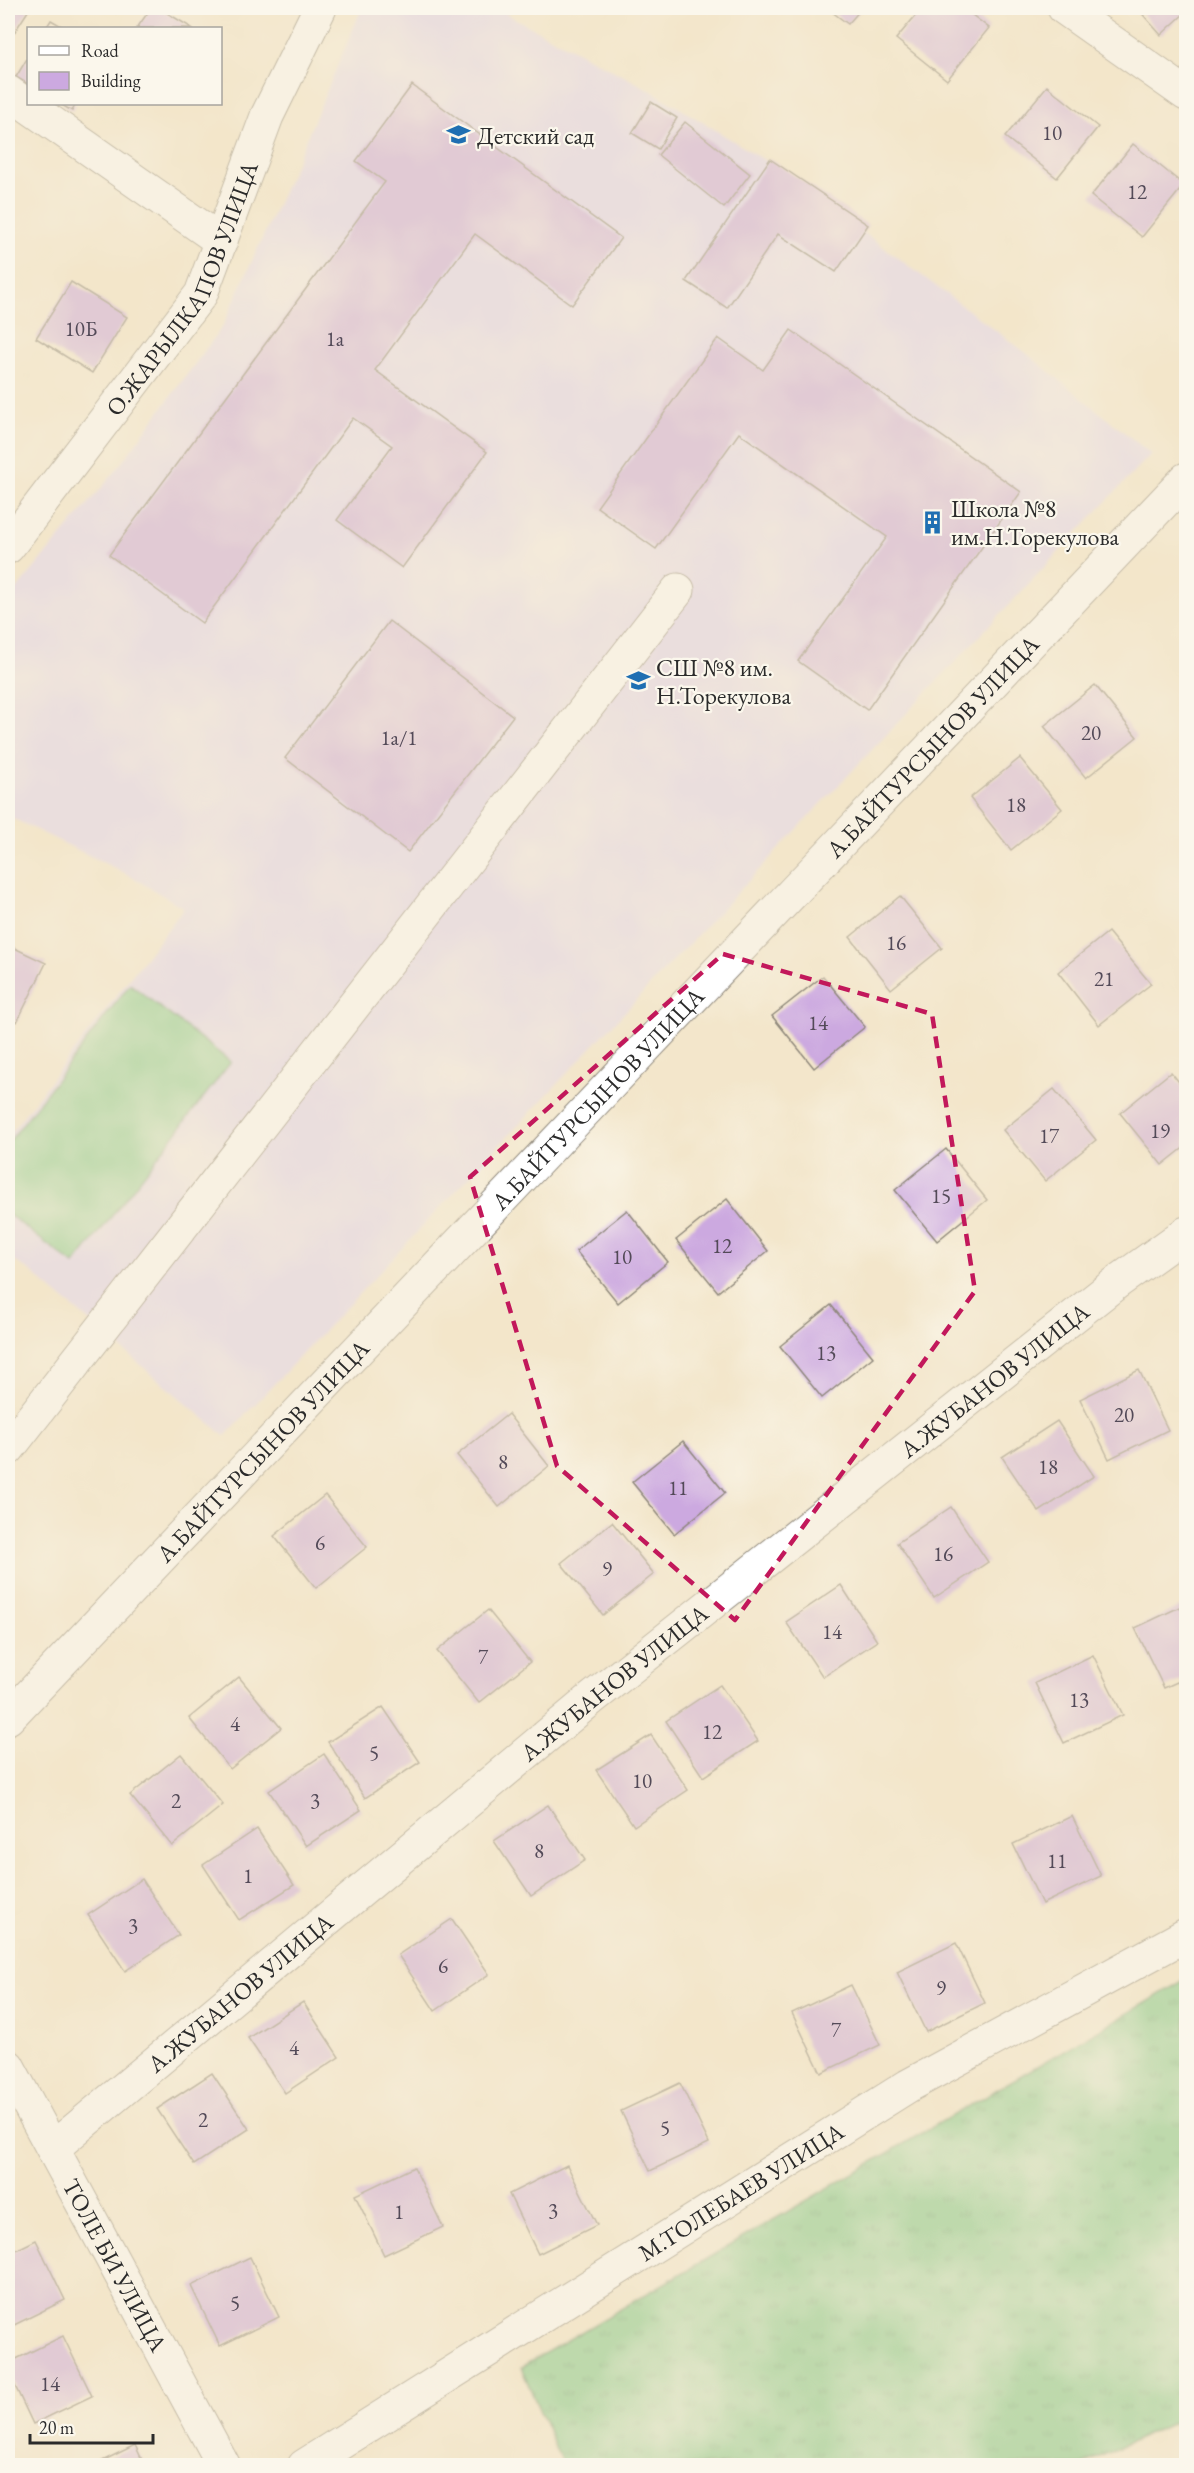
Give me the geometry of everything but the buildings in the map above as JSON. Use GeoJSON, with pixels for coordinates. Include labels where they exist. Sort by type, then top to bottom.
{"type":"FeatureCollection","features":[{"type":"Feature","properties":{"kind":"street","name":"О.ЖАРЫЛКАПОВ УЛИЦА"},"geometry":{"type":"LineString","coordinates":[[8,547],[201,294],[267,116],[320,8]]}},
{"type":"Feature","properties":{"kind":"street"},"geometry":{"type":"LineString","coordinates":[[1064,8],[1186,94]]}},
{"type":"Feature","properties":{"kind":"street"},"geometry":{"type":"LineString","coordinates":[[8,92],[220,241]]}},
{"type":"Feature","properties":{"kind":"street","name":"А.БАЙТУРСЫНОВ УЛИЦА"},"geometry":{"type":"LineString","coordinates":[[8,1718],[1186,479]]}},
{"type":"Feature","properties":{"kind":"street"},"geometry":{"type":"LineString","coordinates":[[8,1449],[678,590]]}},
{"type":"Feature","properties":{"kind":"street","name":"А.ЖУБАНОВ УЛИЦА"},"geometry":{"type":"LineString","coordinates":[[53,2148],[591,1699],[1116,1283],[1186,1233]]}},
{"type":"Feature","properties":{"kind":"street","name":"М.ТОЛЕБАЕВ УЛИЦА"},"geometry":{"type":"LineString","coordinates":[[304,2466],[908,2086],[1186,1935]]}},
{"type":"Feature","properties":{"kind":"street","name":"ТОЛЕ БИ УЛИЦА"},"geometry":{"type":"LineString","coordinates":[[8,2066],[224,2466]]}},
{"type":"Feature","properties":{"kind":"highlighted area"},"geometry":{"type":"Polygon","coordinates":[[[723,954],[932,1014],[975,1291],[735,1620],[557,1466],[470,1177],[723,954]]]}},
{"type":"Feature","properties":{"kind":"shaded area"},"geometry":{"type":"Polygon","coordinates":[[[362,8],[510,8],[506,14],[650,90],[774,166],[1026,353],[1151,454],[225,1436],[31,1272],[8,1256],[8,1136],[184,908],[125,873],[8,816],[8,600],[114,473],[223,326],[362,8]]]}},
{"type":"Feature","properties":{"kind":"green space"},"geometry":{"type":"Polygon","coordinates":[[[130,984],[231,1062],[74,1265],[8,1214],[8,1143],[130,984]]]}},
{"type":"Feature","properties":{"kind":"green space"},"geometry":{"type":"Polygon","coordinates":[[[1186,1979],[1186,2417],[1082,2465],[563,2465],[521,2367],[1186,1979]]]}},
{"type":"Feature","properties":{"kind":"place","name":"Детский сад"},"geometry":{"type":"Point","coordinates":[459,135]}},
{"type":"Feature","properties":{"kind":"place","name":"Школа №8 им.Н.Торекулова"},"geometry":{"type":"Point","coordinates":[933,522]}},
{"type":"Feature","properties":{"kind":"place","name":"СШ №8 им. Н.Торекулова"},"geometry":{"type":"Point","coordinates":[638,681]}}]}
